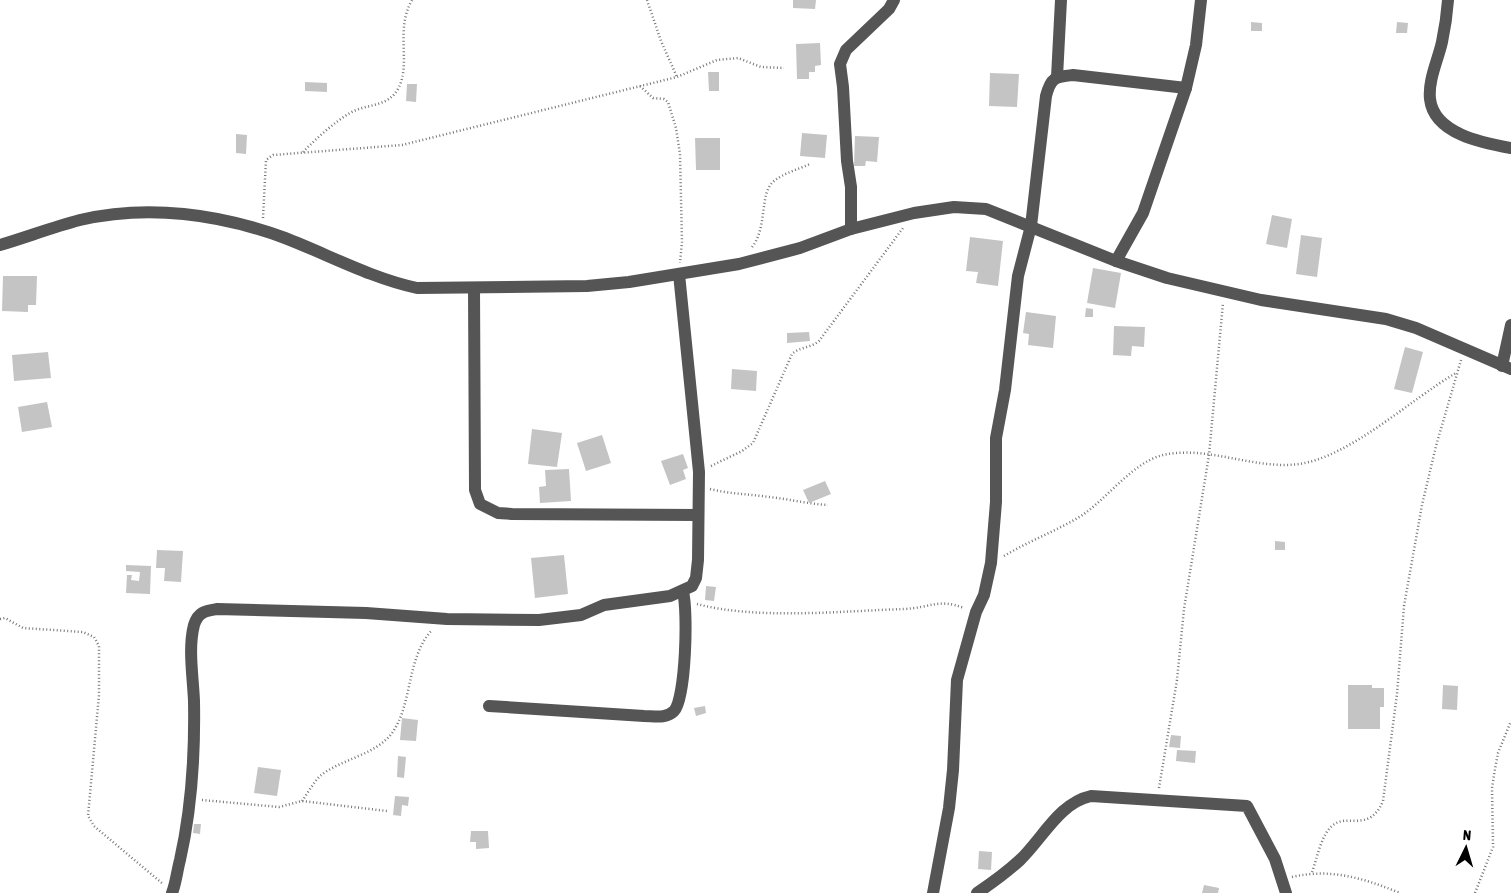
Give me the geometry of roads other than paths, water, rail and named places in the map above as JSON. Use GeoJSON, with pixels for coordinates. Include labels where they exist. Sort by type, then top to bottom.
{"type":"FeatureCollection","features":[{"type":"Feature","properties":{"kind":"street"},"geometry":{"type":"LineString","coordinates":[[851,229],[851,187],[847,161],[840,64],[846,50],[889,9],[894,0]]}},
{"type":"Feature","properties":{"kind":"street"},"geometry":{"type":"LineString","coordinates":[[1057,77],[1061,0]]}},
{"type":"Feature","properties":{"kind":"street"},"geometry":{"type":"LineString","coordinates":[[1116,261],[1143,213],[1186,88],[1196,45],[1201,0]]}},
{"type":"Feature","properties":{"kind":"street"},"geometry":{"type":"LineString","coordinates":[[1448,0],[1442,42],[1430,92],[1435,113],[1441,121],[1456,132],[1477,141],[1511,148]]}},
{"type":"Feature","properties":{"kind":"street"},"geometry":{"type":"LineString","coordinates":[[933,893],[940,866],[951,789],[957,680],[976,612],[984,595],[992,563],[996,502],[996,438],[1006,381],[1018,276],[1031,226],[1049,83],[1057,77],[1073,75],[1186,88]]}},
{"type":"Feature","properties":{"kind":"street"},"geometry":{"type":"LineString","coordinates":[[0,245],[80,220],[142,211],[176,212],[251,227],[405,285],[430,288],[587,286],[739,264],[800,248],[851,229],[914,212],[954,208],[986,209],[1116,261],[1167,278],[1260,300],[1386,319],[1416,328],[1506,367],[1511,325]]}},
{"type":"Feature","properties":{"kind":"street"},"geometry":{"type":"LineString","coordinates":[[489,706],[664,716],[675,710],[679,701],[685,649],[685,596],[696,578],[699,486],[679,274]]}},
{"type":"Feature","properties":{"kind":"street"},"geometry":{"type":"LineString","coordinates":[[474,288],[474,490],[480,504],[498,513],[512,514],[698,515]]}},
{"type":"Feature","properties":{"kind":"street"},"geometry":{"type":"LineString","coordinates":[[172,892],[191,799],[195,749],[193,636],[198,615],[204,611],[217,609],[366,613],[447,620],[539,620],[581,615],[604,605],[670,596],[685,596]]}},
{"type":"Feature","properties":{"kind":"street"},"geometry":{"type":"LineString","coordinates":[[977,893],[994,882],[1021,859],[1071,804],[1082,798],[1102,796],[1247,806],[1275,859],[1286,893]]}}]}
